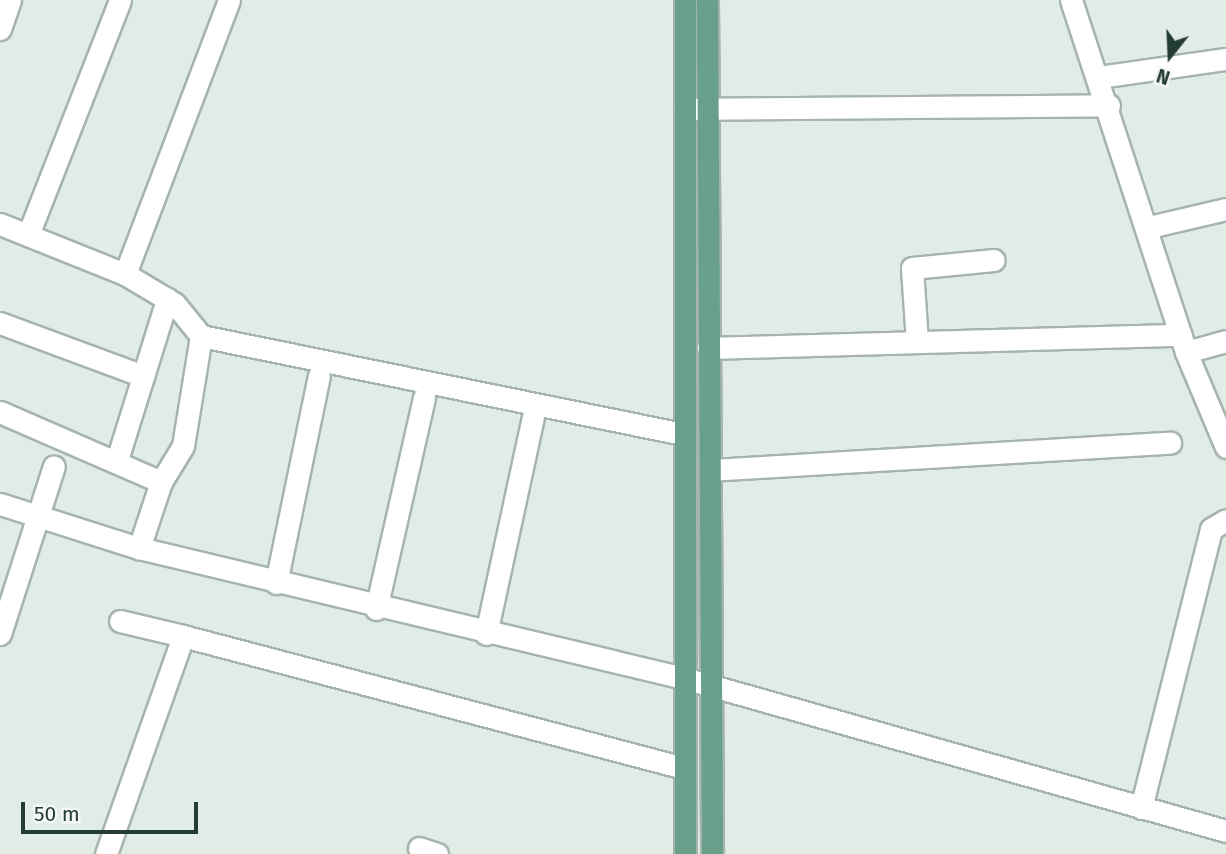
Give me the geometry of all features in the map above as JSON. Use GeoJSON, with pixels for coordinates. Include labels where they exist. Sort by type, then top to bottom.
{"type":"FeatureCollection","features":[{"type":"Feature","properties":{"kind":"main road"},"geometry":{"type":"LineString","coordinates":[[685,0],[685,854]]}},
{"type":"Feature","properties":{"kind":"main road"},"geometry":{"type":"LineString","coordinates":[[707,0],[708,348],[715,690],[712,854]]}},
{"type":"Feature","properties":{"kind":"street"},"geometry":{"type":"LineString","coordinates":[[0,29],[10,0]]}},
{"type":"Feature","properties":{"kind":"street"},"geometry":{"type":"LineString","coordinates":[[28,235],[120,0]]}},
{"type":"Feature","properties":{"kind":"street"},"geometry":{"type":"LineString","coordinates":[[125,274],[229,0]]}},
{"type":"Feature","properties":{"kind":"street"},"geometry":{"type":"LineString","coordinates":[[1071,0],[1149,227],[1184,343],[1226,447]]}},
{"type":"Feature","properties":{"kind":"street"},"geometry":{"type":"LineString","coordinates":[[1099,77],[1226,59]]}},
{"type":"Feature","properties":{"kind":"street"},"geometry":{"type":"LineString","coordinates":[[685,109],[1108,105]]}},
{"type":"Feature","properties":{"kind":"street"},"geometry":{"type":"LineString","coordinates":[[1149,227],[1226,209]]}},
{"type":"Feature","properties":{"kind":"street"},"geometry":{"type":"LineString","coordinates":[[0,224],[125,274],[167,299],[201,336],[684,434]]}},
{"type":"Feature","properties":{"kind":"street"},"geometry":{"type":"LineString","coordinates":[[917,342],[912,268],[994,260]]}},
{"type":"Feature","properties":{"kind":"street"},"geometry":{"type":"LineString","coordinates":[[117,460],[167,299]]}},
{"type":"Feature","properties":{"kind":"street"},"geometry":{"type":"LineString","coordinates":[[0,323],[143,376]]}},
{"type":"Feature","properties":{"kind":"street"},"geometry":{"type":"LineString","coordinates":[[139,548],[161,482],[183,446],[201,336]]}},
{"type":"Feature","properties":{"kind":"street"},"geometry":{"type":"LineString","coordinates":[[708,348],[917,342],[1226,341]]}},
{"type":"Feature","properties":{"kind":"street"},"geometry":{"type":"LineString","coordinates":[[276,583],[319,375]]}},
{"type":"Feature","properties":{"kind":"street"},"geometry":{"type":"LineString","coordinates":[[376,609],[424,397]]}},
{"type":"Feature","properties":{"kind":"street"},"geometry":{"type":"LineString","coordinates":[[0,412],[117,460],[161,482]]}},
{"type":"Feature","properties":{"kind":"street"},"geometry":{"type":"LineString","coordinates":[[486,634],[533,417]]}},
{"type":"Feature","properties":{"kind":"street"},"geometry":{"type":"LineString","coordinates":[[710,470],[1170,443]]}},
{"type":"Feature","properties":{"kind":"street"},"geometry":{"type":"LineString","coordinates":[[0,634],[54,466]]}},
{"type":"Feature","properties":{"kind":"street"},"geometry":{"type":"LineString","coordinates":[[0,504],[139,548],[376,609],[684,678],[715,690],[1226,831]]}},
{"type":"Feature","properties":{"kind":"street"},"geometry":{"type":"LineString","coordinates":[[1141,808],[1211,529],[1226,520]]}},
{"type":"Feature","properties":{"kind":"street"},"geometry":{"type":"LineString","coordinates":[[120,621],[684,768]]}},
{"type":"Feature","properties":{"kind":"street"},"geometry":{"type":"LineString","coordinates":[[106,854],[183,636]]}}]}
